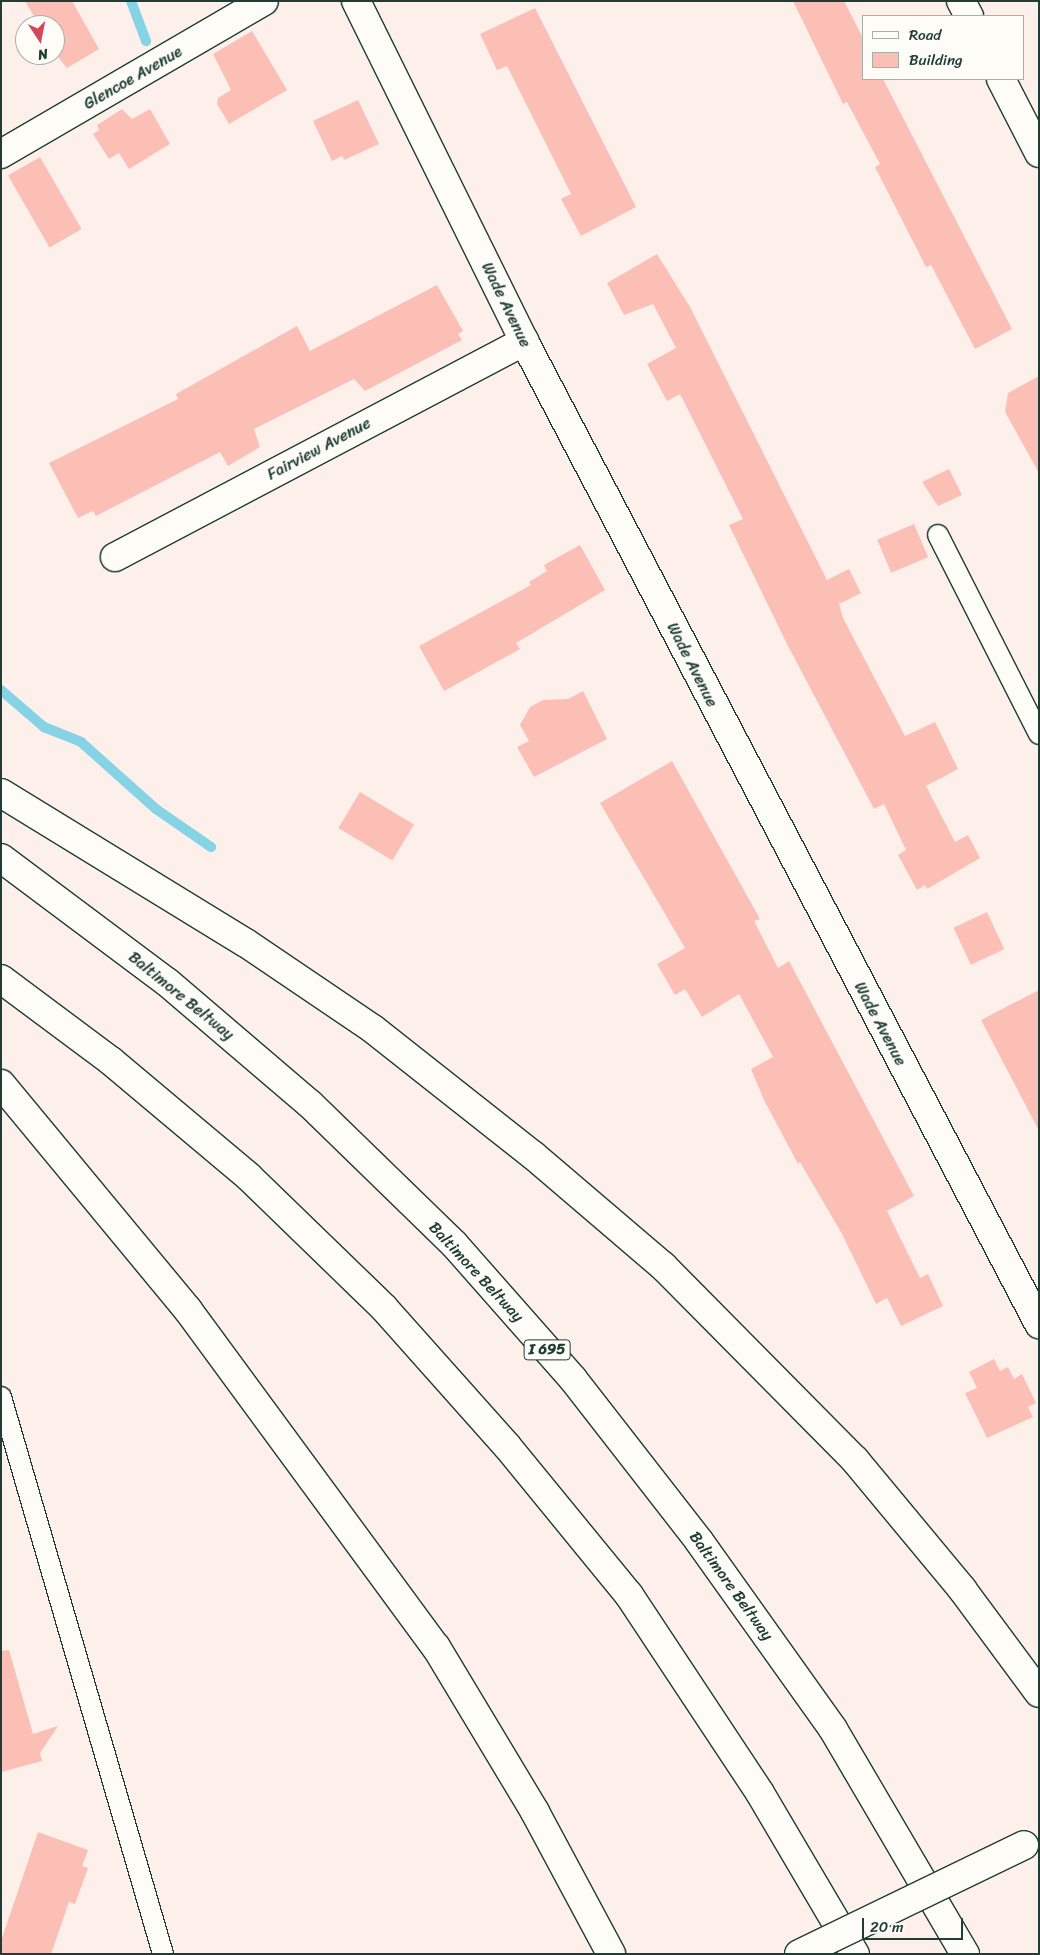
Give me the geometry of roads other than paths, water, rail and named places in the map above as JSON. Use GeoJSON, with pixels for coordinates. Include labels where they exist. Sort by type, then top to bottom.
{"type":"FeatureCollection","features":[{"type":"Feature","properties":{"kind":"main road","name":"Glencoe Avenue"},"geometry":{"type":"LineString","coordinates":[[1,154],[264,1]]}},
{"type":"Feature","properties":{"kind":"main road","name":"Wade Avenue"},"geometry":{"type":"LineString","coordinates":[[356,1],[524,341],[1039,1324]]}},
{"type":"Feature","properties":{"kind":"main road"},"geometry":{"type":"LineString","coordinates":[[961,1],[968,15]]}},
{"type":"Feature","properties":{"kind":"main road"},"geometry":{"type":"LineString","coordinates":[[1002,80],[1039,153]]}},
{"type":"Feature","properties":{"kind":"main road","name":"Fairview Avenue"},"geometry":{"type":"LineString","coordinates":[[115,557],[524,341]]}},
{"type":"Feature","properties":{"kind":"main road"},"geometry":{"type":"LineString","coordinates":[[1,793],[246,943],[373,1029],[534,1156],[663,1266],[855,1460],[962,1589],[1039,1693]]}},
{"type":"Feature","properties":{"kind":"main road","name":"Baltimore Beltway"},"geometry":{"type":"LineString","coordinates":[[1,858],[167,982],[310,1104],[454,1244],[572,1379],[699,1541],[833,1729],[964,1954]]}},
{"type":"Feature","properties":{"kind":"main road"},"geometry":{"type":"LineString","coordinates":[[1,979],[111,1061],[249,1177],[384,1308],[508,1446],[629,1595],[760,1793],[855,1954]]}},
{"type":"Feature","properties":{"kind":"main road"},"geometry":{"type":"LineString","coordinates":[[1,1084],[188,1310],[436,1646],[535,1812],[611,1954]]}},
{"type":"Feature","properties":{"kind":"main road"},"geometry":{"type":"LineString","coordinates":[[799,1954],[1024,1845]]}},
{"type":"Feature","properties":{"kind":"lane"},"geometry":{"type":"LineString","coordinates":[[938,536],[1039,734]]}},
{"type":"Feature","properties":{"kind":"lane"},"geometry":{"type":"LineString","coordinates":[[1,1397],[163,1954]]}},
{"type":"Feature","properties":{"kind":"waterway"},"geometry":{"type":"LineString","coordinates":[[131,1],[146,41]]}},
{"type":"Feature","properties":{"kind":"waterway"},"geometry":{"type":"LineString","coordinates":[[1,690],[44,727],[81,742],[156,809],[211,847]]}}]}
